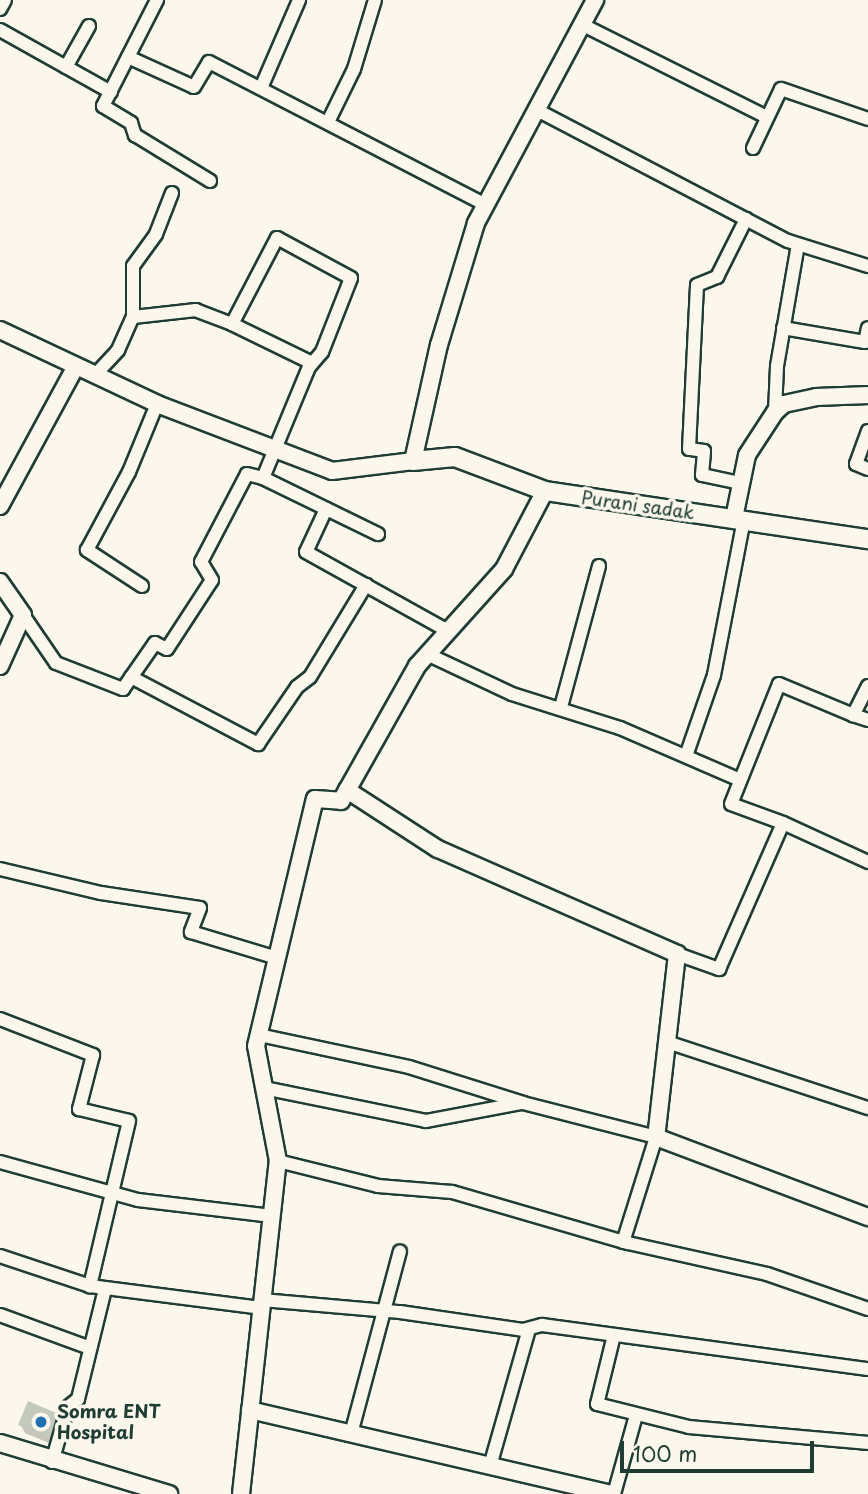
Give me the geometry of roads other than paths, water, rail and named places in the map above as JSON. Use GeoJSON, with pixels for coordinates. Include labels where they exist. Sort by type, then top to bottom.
{"type":"FeatureCollection","features":[{"type":"Feature","properties":{"kind":"main road","name":"Purani sadak"},"geometry":{"type":"LineString","coordinates":[[413,461],[455,457],[545,491],[868,539]]}},
{"type":"Feature","properties":{"kind":"street"},"geometry":{"type":"LineString","coordinates":[[0,9],[5,0]]}},
{"type":"Feature","properties":{"kind":"street"},"geometry":{"type":"LineString","coordinates":[[157,0],[103,106],[131,123],[135,135],[210,181]]}},
{"type":"Feature","properties":{"kind":"street"},"geometry":{"type":"LineString","coordinates":[[261,88],[299,0]]}},
{"type":"Feature","properties":{"kind":"street"},"geometry":{"type":"LineString","coordinates":[[328,122],[354,69],[375,0]]}},
{"type":"Feature","properties":{"kind":"street"},"geometry":{"type":"LineString","coordinates":[[0,330],[157,404],[332,471],[413,461],[443,331],[484,204],[595,0]]}},
{"type":"Feature","properties":{"kind":"street"},"geometry":{"type":"LineString","coordinates":[[581,24],[767,117]]}},
{"type":"Feature","properties":{"kind":"street"},"geometry":{"type":"LineString","coordinates":[[66,67],[89,26]]}},
{"type":"Feature","properties":{"kind":"street"},"geometry":{"type":"LineString","coordinates":[[0,30],[110,92]]}},
{"type":"Feature","properties":{"kind":"street"},"geometry":{"type":"LineString","coordinates":[[128,57],[194,87],[209,62],[484,204]]}},
{"type":"Feature","properties":{"kind":"street"},"geometry":{"type":"LineString","coordinates":[[753,148],[780,89],[868,119]]}},
{"type":"Feature","properties":{"kind":"street"},"geometry":{"type":"LineString","coordinates":[[535,108],[798,245],[868,266]]}},
{"type":"Feature","properties":{"kind":"street"},"geometry":{"type":"LineString","coordinates":[[95,375],[118,350],[134,317],[133,266],[156,234],[172,193]]}},
{"type":"Feature","properties":{"kind":"street"},"geometry":{"type":"LineString","coordinates":[[740,483],[702,475],[704,451],[690,449],[697,285],[717,277],[746,219]]}},
{"type":"Feature","properties":{"kind":"street"},"geometry":{"type":"LineString","coordinates":[[232,324],[277,238],[351,278],[322,352],[312,363],[262,478]]}},
{"type":"Feature","properties":{"kind":"street"},"geometry":{"type":"LineString","coordinates":[[775,412],[783,328],[798,245]]}},
{"type":"Feature","properties":{"kind":"street"},"geometry":{"type":"LineString","coordinates":[[134,317],[196,310],[232,324],[312,363]]}},
{"type":"Feature","properties":{"kind":"street"},"geometry":{"type":"LineString","coordinates":[[783,328],[865,342],[868,328]]}},
{"type":"Feature","properties":{"kind":"street"},"geometry":{"type":"LineString","coordinates":[[0,506],[76,366]]}},
{"type":"Feature","properties":{"kind":"street"},"geometry":{"type":"LineString","coordinates":[[686,756],[714,675],[739,519],[740,483],[756,437],[784,404],[817,397],[868,395]]}},
{"type":"Feature","properties":{"kind":"street"},"geometry":{"type":"LineString","coordinates":[[142,586],[87,550],[129,472],[157,404]]}},
{"type":"Feature","properties":{"kind":"street"},"geometry":{"type":"LineString","coordinates":[[868,431],[856,464],[868,469]]}},
{"type":"Feature","properties":{"kind":"street"},"geometry":{"type":"LineString","coordinates":[[0,582],[56,663],[122,690],[155,643],[167,649],[212,580],[201,562],[247,474],[262,478],[377,534]]}},
{"type":"Feature","properties":{"kind":"street"},"geometry":{"type":"LineString","coordinates":[[241,1494],[278,1161],[256,1046],[315,799],[341,801],[427,654],[504,569],[545,491]]}},
{"type":"Feature","properties":{"kind":"street"},"geometry":{"type":"LineString","coordinates":[[326,509],[306,552],[448,631]]}},
{"type":"Feature","properties":{"kind":"street"},"geometry":{"type":"LineString","coordinates":[[561,707],[599,566]]}},
{"type":"Feature","properties":{"kind":"street"},"geometry":{"type":"LineString","coordinates":[[131,677],[258,744],[297,687],[310,677],[366,585]]}},
{"type":"Feature","properties":{"kind":"street"},"geometry":{"type":"LineString","coordinates":[[0,666],[23,615]]}},
{"type":"Feature","properties":{"kind":"street"},"geometry":{"type":"LineString","coordinates":[[427,654],[512,694],[561,707],[740,780]]}},
{"type":"Feature","properties":{"kind":"street"},"geometry":{"type":"LineString","coordinates":[[868,720],[779,684],[731,804],[783,823],[868,862]]}},
{"type":"Feature","properties":{"kind":"street"},"geometry":{"type":"LineString","coordinates":[[853,715],[868,686]]}},
{"type":"Feature","properties":{"kind":"street"},"geometry":{"type":"LineString","coordinates":[[347,790],[438,849],[677,954],[719,969],[783,823]]}},
{"type":"Feature","properties":{"kind":"street"},"geometry":{"type":"LineString","coordinates":[[0,869],[101,893],[200,908],[191,932],[277,958]]}},
{"type":"Feature","properties":{"kind":"street"},"geometry":{"type":"LineString","coordinates":[[623,1242],[656,1137],[677,954]]}},
{"type":"Feature","properties":{"kind":"street"},"geometry":{"type":"LineString","coordinates":[[0,1019],[93,1055],[79,1109],[129,1121],[90,1286]]}},
{"type":"Feature","properties":{"kind":"street"},"geometry":{"type":"LineString","coordinates":[[259,1035],[410,1067],[523,1103],[656,1137],[868,1217]]}},
{"type":"Feature","properties":{"kind":"street"},"geometry":{"type":"LineString","coordinates":[[667,1042],[868,1108]]}},
{"type":"Feature","properties":{"kind":"street"},"geometry":{"type":"LineString","coordinates":[[264,1088],[426,1121],[523,1103]]}},
{"type":"Feature","properties":{"kind":"street"},"geometry":{"type":"LineString","coordinates":[[278,1161],[378,1186],[452,1192],[623,1242],[767,1274],[868,1309]]}},
{"type":"Feature","properties":{"kind":"street"},"geometry":{"type":"LineString","coordinates":[[0,1162],[138,1200],[272,1216]]}},
{"type":"Feature","properties":{"kind":"street"},"geometry":{"type":"LineString","coordinates":[[351,1434],[387,1311],[400,1251]]}},
{"type":"Feature","properties":{"kind":"street"},"geometry":{"type":"LineString","coordinates":[[0,1256],[105,1289],[262,1304],[387,1311],[528,1328],[542,1325],[868,1368]]}},
{"type":"Feature","properties":{"kind":"street"},"geometry":{"type":"LineString","coordinates":[[52,1462],[68,1407],[78,1399],[105,1289]]}},
{"type":"Feature","properties":{"kind":"street"},"geometry":{"type":"LineString","coordinates":[[0,1315],[90,1348]]}},
{"type":"Feature","properties":{"kind":"street"},"geometry":{"type":"LineString","coordinates":[[490,1466],[528,1328]]}},
{"type":"Feature","properties":{"kind":"street"},"geometry":{"type":"LineString","coordinates":[[614,1335],[597,1404],[690,1427],[868,1443]]}},
{"type":"Feature","properties":{"kind":"street"},"geometry":{"type":"LineString","coordinates":[[250,1410],[612,1494],[636,1415]]}},
{"type":"Feature","properties":{"kind":"street"},"geometry":{"type":"LineString","coordinates":[[0,1443],[52,1462],[169,1494]]}},
{"type":"Feature","properties":{"kind":"place","name":"Somra ENT Hospital"},"geometry":{"type":"Point","coordinates":[41,1422]}}]}
